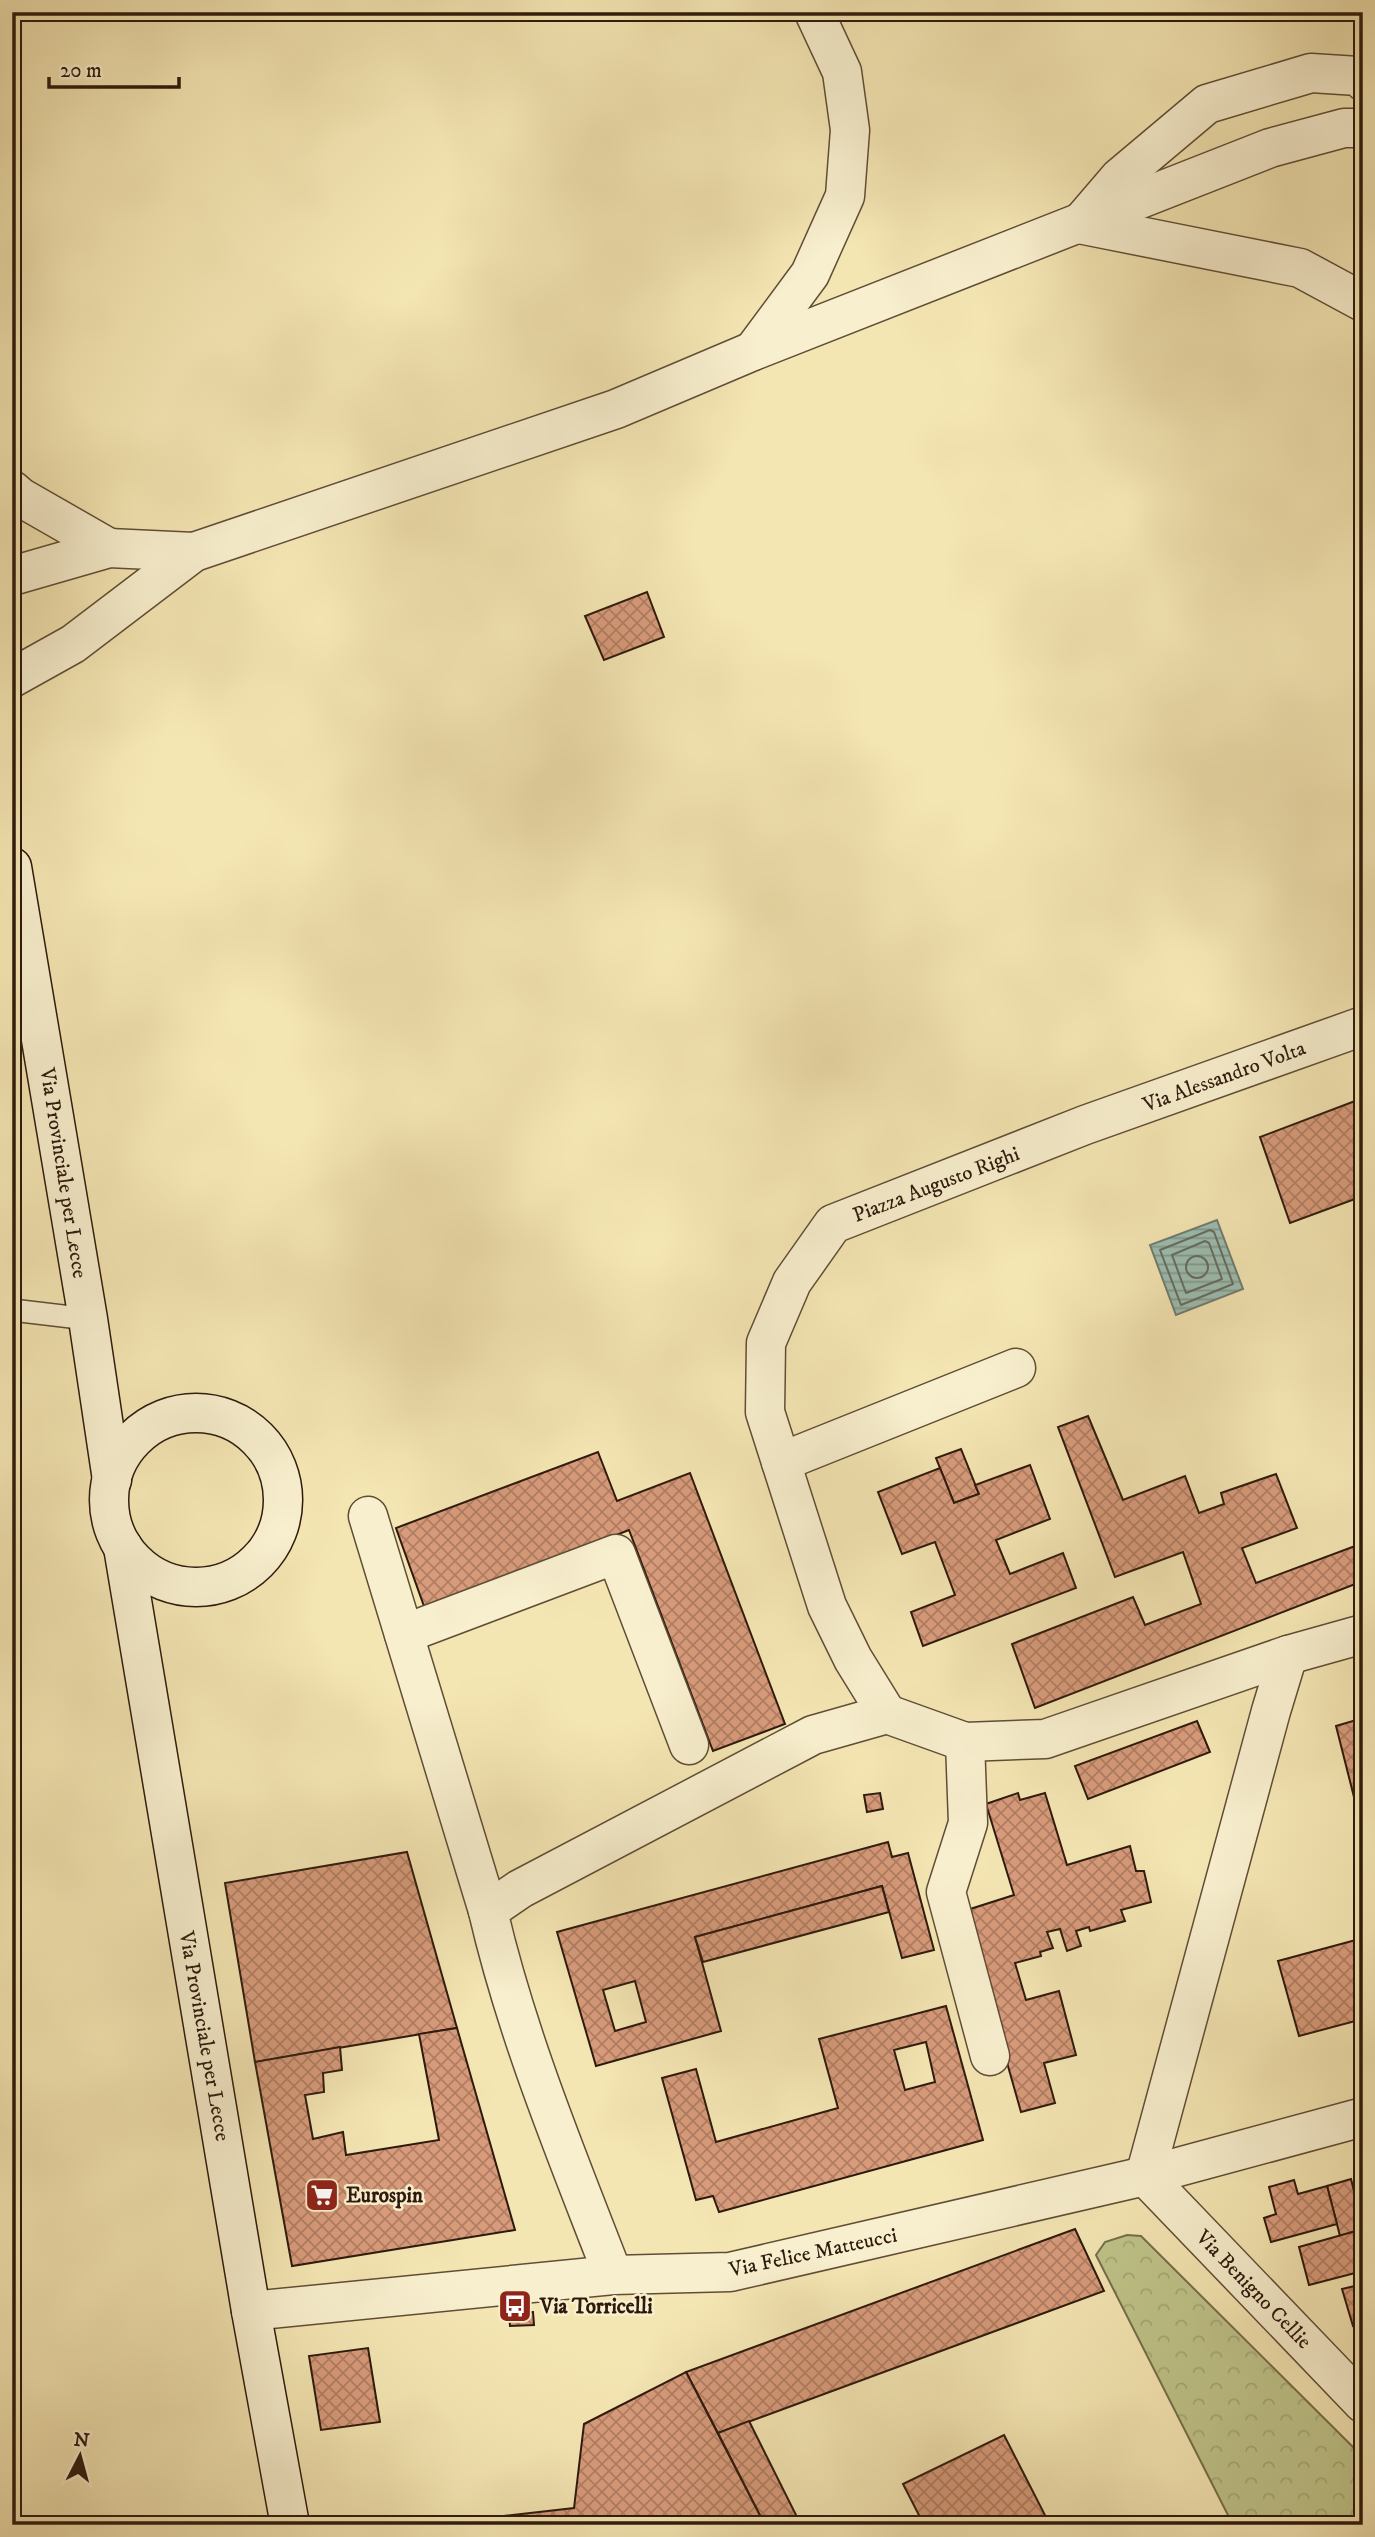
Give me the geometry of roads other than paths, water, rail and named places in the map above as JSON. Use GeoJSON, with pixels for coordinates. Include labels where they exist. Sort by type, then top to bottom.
{"type":"FeatureCollection","features":[{"type":"Feature","properties":{"kind":"street"},"geometry":{"type":"LineString","coordinates":[[753,351],[810,274],[845,196],[850,130],[842,72],[814,12]]}},
{"type":"Feature","properties":{"kind":"street"},"geometry":{"type":"LineString","coordinates":[[1079,224],[1119,178],[1208,104],[1311,73],[1357,76],[1363,81]]}},
{"type":"Feature","properties":{"kind":"street"},"geometry":{"type":"LineString","coordinates":[[12,678],[73,644],[194,552],[616,409],[753,351],[1270,148],[1344,128],[1363,128]]}},
{"type":"Feature","properties":{"kind":"street"},"geometry":{"type":"LineString","coordinates":[[1079,224],[1300,268],[1363,302]]}},
{"type":"Feature","properties":{"kind":"street"},"geometry":{"type":"LineString","coordinates":[[12,490],[108,548]]}},
{"type":"Feature","properties":{"kind":"street"},"geometry":{"type":"LineString","coordinates":[[12,576],[108,548],[194,552]]}},
{"type":"Feature","properties":{"kind":"street","name":"Via Provinciale per Lecce"},"geometry":{"type":"LineString","coordinates":[[12,867],[24,1011],[88,1319],[112,1480]]}},
{"type":"Feature","properties":{"kind":"street","name":"Via Alessandro Volta"},"geometry":{"type":"LineString","coordinates":[[1085,1125],[1363,1026]]}},
{"type":"Feature","properties":{"kind":"street","name":"Piazza Augusto Righi"},"geometry":{"type":"LineString","coordinates":[[887,1714],[853,1659],[827,1606],[765,1412],[766,1343],[792,1282],[833,1224],[1085,1125]]}},
{"type":"Feature","properties":{"kind":"street"},"geometry":{"type":"LineString","coordinates":[[781,1462],[1016,1368]]}},
{"type":"Feature","properties":{"kind":"street","name":"Via Provinciale per Lecce"},"geometry":{"type":"LineString","coordinates":[[202,1411],[245,1426],[276,1460],[285,1505],[271,1549],[236,1579],[191,1588],[147,1574],[116,1539],[108,1518],[107,1494],[112,1480],[122,1451],[156,1420],[202,1411]]}},
{"type":"Feature","properties":{"kind":"street"},"geometry":{"type":"LineString","coordinates":[[368,1516],[488,1911],[502,1971],[547,2103],[612,2275]]}},
{"type":"Feature","properties":{"kind":"street","name":"Via Provinciale per Lecce"},"geometry":{"type":"LineString","coordinates":[[123,1547],[251,2311],[290,2525]]}},
{"type":"Feature","properties":{"kind":"street"},"geometry":{"type":"LineString","coordinates":[[404,1634],[616,1555],[689,1745]]}},
{"type":"Feature","properties":{"kind":"street"},"geometry":{"type":"LineString","coordinates":[[488,1911],[520,1889],[813,1735],[887,1714],[965,1742],[1045,1739],[1288,1655],[1363,1634]]}},
{"type":"Feature","properties":{"kind":"street"},"geometry":{"type":"LineString","coordinates":[[1145,2176],[1288,1655]]}},
{"type":"Feature","properties":{"kind":"street"},"geometry":{"type":"LineString","coordinates":[[965,1742],[968,1823],[946,1892],[990,2056]]}},
{"type":"Feature","properties":{"kind":"street","name":"Via Felice Matteucci"},"geometry":{"type":"LineString","coordinates":[[251,2311],[612,2275],[730,2273],[1145,2176],[1363,2117]]}},
{"type":"Feature","properties":{"kind":"street","name":"Via Benigno Cellie"},"geometry":{"type":"LineString","coordinates":[[1145,2176],[1363,2403]]}},
{"type":"Feature","properties":{"kind":"lane"},"geometry":{"type":"LineString","coordinates":[[12,1310],[88,1319]]}},
{"type":"Feature","properties":{"kind":"water"},"geometry":{"type":"Polygon","coordinates":[[[1217,1220],[1243,1289],[1176,1315],[1150,1245],[1217,1220]]]}},
{"type":"Feature","properties":{"kind":"place","name":"Eurospin"},"geometry":{"type":"Point","coordinates":[322,2195]}},
{"type":"Feature","properties":{"kind":"place","name":"Via Torricelli"},"geometry":{"type":"Point","coordinates":[515,2306]}}]}
